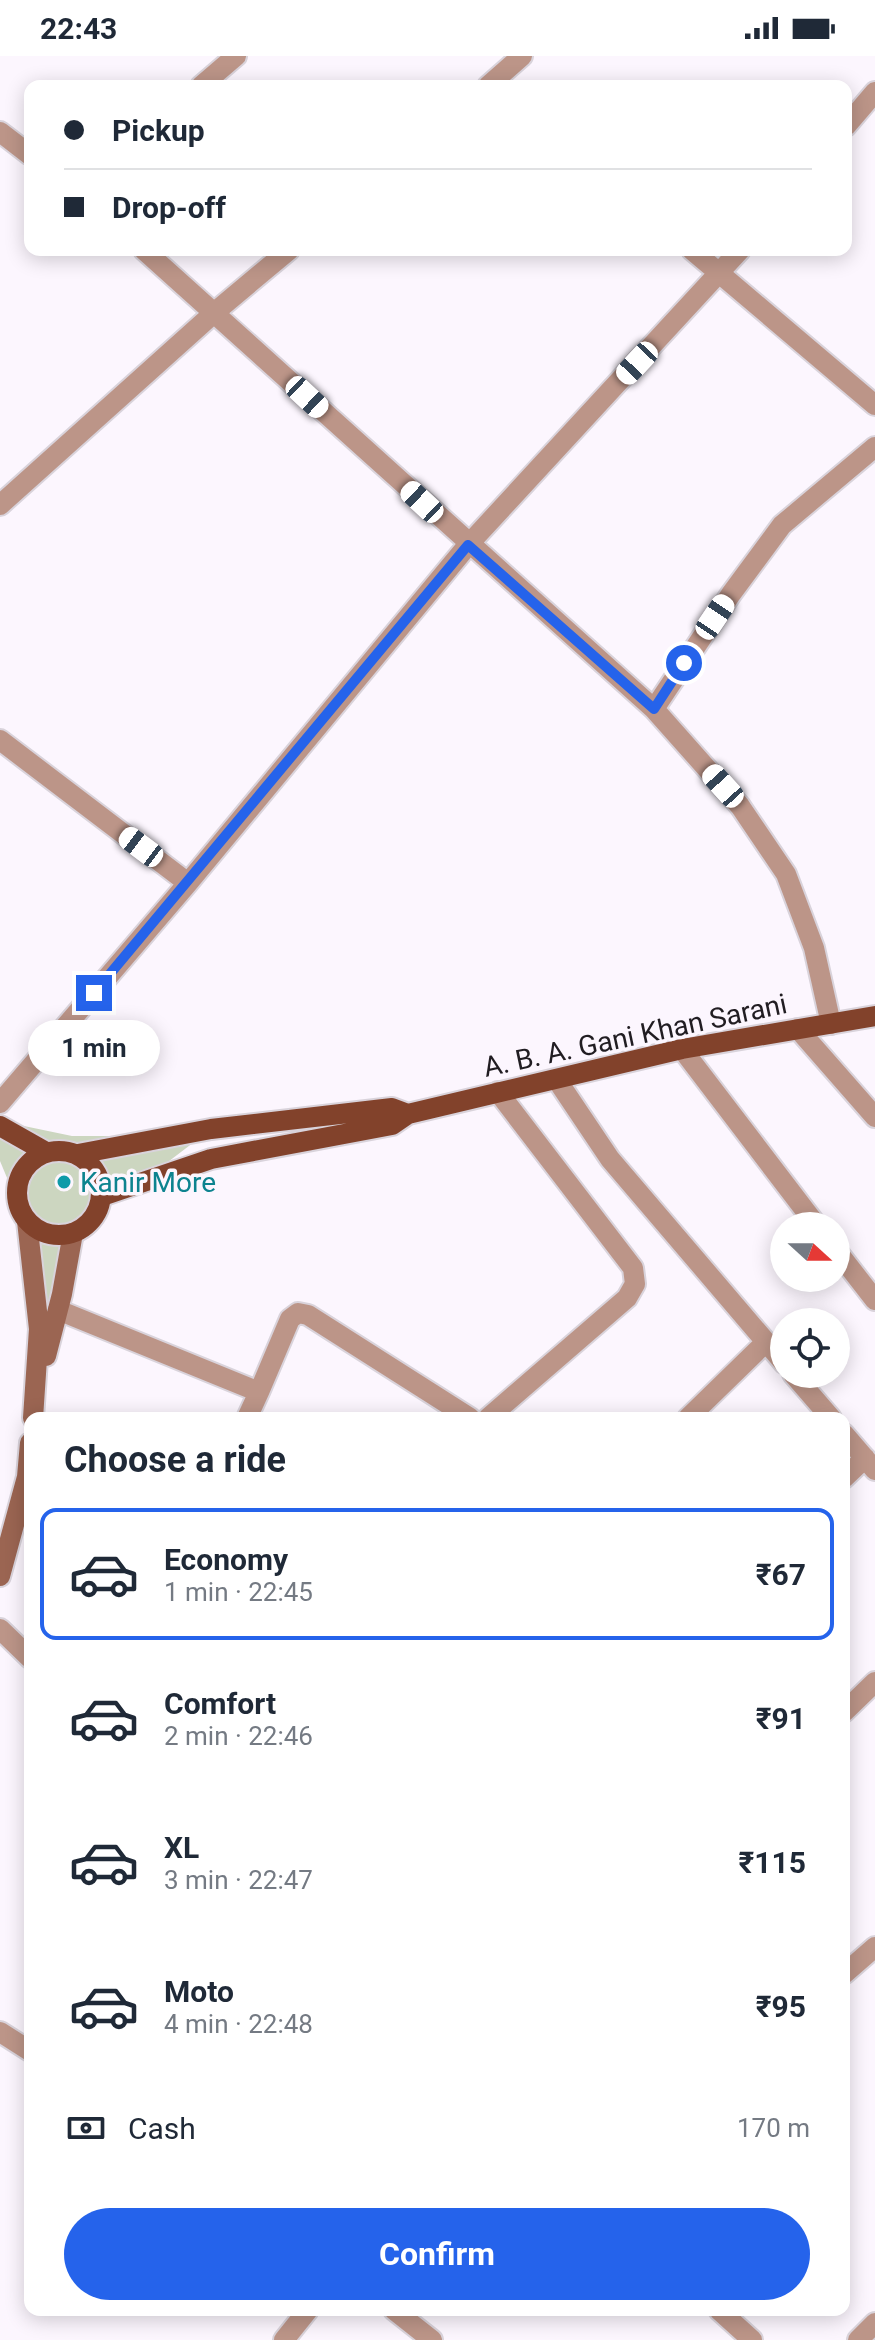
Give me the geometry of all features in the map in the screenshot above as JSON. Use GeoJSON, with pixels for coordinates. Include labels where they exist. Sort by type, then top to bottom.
{"type":"FeatureCollection","features":[{"type":"Feature","properties":{"kind":"main road","name":"A. B. A. Gani Khan Sarani"},"geometry":{"type":"LineString","coordinates":[[102,1196],[211,1159],[392,1125],[408,1114],[682,1049],[875,1016]]}},
{"type":"Feature","properties":{"kind":"main road","name":"A. B. A. Gani Khan Sarani"},"geometry":{"type":"LineString","coordinates":[[78,1154],[211,1129],[392,1108],[408,1114]]}},
{"type":"Feature","properties":{"kind":"main road"},"geometry":{"type":"LineString","coordinates":[[0,1126],[46,1152]]}},
{"type":"Feature","properties":{"kind":"main road"},"geometry":{"type":"LineString","coordinates":[[62,1150],[78,1154],[92,1164],[100,1179],[102,1196],[98,1212],[88,1225],[73,1233],[56,1236],[40,1231],[27,1221],[8,1185],[31,1161],[46,1152],[62,1150]]}},
{"type":"Feature","properties":{"kind":"main road"},"geometry":{"type":"LineString","coordinates":[[27,1221],[39,1329],[34,1412]]}},
{"type":"Feature","properties":{"kind":"main road"},"geometry":{"type":"LineString","coordinates":[[37,1378],[58,1310],[73,1233]]}},
{"type":"Feature","properties":{"kind":"main road"},"geometry":{"type":"LineString","coordinates":[[0,1576],[24,1488]]}},
{"type":"Feature","properties":{"kind":"street"},"geometry":{"type":"LineString","coordinates":[[208,80],[236,56]]}},
{"type":"Feature","properties":{"kind":"street"},"geometry":{"type":"LineString","coordinates":[[495,80],[522,56]]}},
{"type":"Feature","properties":{"kind":"street"},"geometry":{"type":"LineString","coordinates":[[852,119],[875,92]]}},
{"type":"Feature","properties":{"kind":"street"},"geometry":{"type":"LineString","coordinates":[[0,132],[24,150]]}},
{"type":"Feature","properties":{"kind":"street"},"geometry":{"type":"LineString","coordinates":[[151,256],[468,545],[654,709],[740,806],[786,874],[814,948],[831,1024]]}},
{"type":"Feature","properties":{"kind":"street"},"geometry":{"type":"LineString","coordinates":[[0,505],[282,256]]}},
{"type":"Feature","properties":{"kind":"street"},"geometry":{"type":"LineString","coordinates":[[700,256],[875,405]]}},
{"type":"Feature","properties":{"kind":"street"},"geometry":{"type":"LineString","coordinates":[[0,1103],[188,883],[468,545],[735,256]]}},
{"type":"Feature","properties":{"kind":"street"},"geometry":{"type":"LineString","coordinates":[[654,709],[731,594],[782,525],[875,447]]}},
{"type":"Feature","properties":{"kind":"street"},"geometry":{"type":"LineString","coordinates":[[0,740],[188,883]]}},
{"type":"Feature","properties":{"kind":"street"},"geometry":{"type":"LineString","coordinates":[[798,1029],[875,1117]]}},
{"type":"Feature","properties":{"kind":"street"},"geometry":{"type":"LineString","coordinates":[[682,1049],[806,1212]]}},
{"type":"Feature","properties":{"kind":"street"},"geometry":{"type":"LineString","coordinates":[[557,1080],[610,1159],[770,1347]]}},
{"type":"Feature","properties":{"kind":"street"},"geometry":{"type":"LineString","coordinates":[[495,1412],[627,1298],[635,1284],[633,1268],[498,1092]]}},
{"type":"Feature","properties":{"kind":"street"},"geometry":{"type":"LineString","coordinates":[[850,1268],[875,1300]]}},
{"type":"Feature","properties":{"kind":"street"},"geometry":{"type":"LineString","coordinates":[[58,1310],[259,1392]]}},
{"type":"Feature","properties":{"kind":"street"},"geometry":{"type":"LineString","coordinates":[[250,1412],[290,1319],[298,1313],[308,1315],[461,1412]]}},
{"type":"Feature","properties":{"kind":"street"},"geometry":{"type":"LineString","coordinates":[[694,1412],[766,1342]]}},
{"type":"Feature","properties":{"kind":"street"},"geometry":{"type":"LineString","coordinates":[[805,1388],[826,1412]]}},
{"type":"Feature","properties":{"kind":"street"},"geometry":{"type":"LineString","coordinates":[[850,1441],[870,1464],[850,1475]]}},
{"type":"Feature","properties":{"kind":"street"},"geometry":{"type":"LineString","coordinates":[[0,1629],[24,1652]]}},
{"type":"Feature","properties":{"kind":"street"},"geometry":{"type":"LineString","coordinates":[[850,1706],[875,1682]]}},
{"type":"Feature","properties":{"kind":"street"},"geometry":{"type":"LineString","coordinates":[[850,1969],[875,1947]]}},
{"type":"Feature","properties":{"kind":"street"},"geometry":{"type":"LineString","coordinates":[[0,2032],[24,2047]]}},
{"type":"Feature","properties":{"kind":"street"},"geometry":{"type":"LineString","coordinates":[[284,2340],[303,2316]]}},
{"type":"Feature","properties":{"kind":"street"},"geometry":{"type":"LineString","coordinates":[[402,2316],[432,2340]]}},
{"type":"Feature","properties":{"kind":"street"},"geometry":{"type":"LineString","coordinates":[[726,2316],[752,2340]]}},
{"type":"Feature","properties":{"kind":"street"},"geometry":{"type":"LineString","coordinates":[[858,2340],[875,2323]]}},
{"type":"Feature","properties":{"kind":"green space"},"geometry":{"type":"Polygon","coordinates":[[[0,1121],[72,1136],[202,1136],[93,1219],[43,1335],[25,1221],[0,1161],[0,1121]]]}},
{"type":"Feature","properties":{"kind":"place","name":"Kanir More"},"geometry":{"type":"Point","coordinates":[64,1182]}},
{"type":"Feature","properties":{"kind":"route"},"geometry":{"type":"LineString","coordinates":[[94,993],[468,545],[654,709],[684,663]]}}]}
